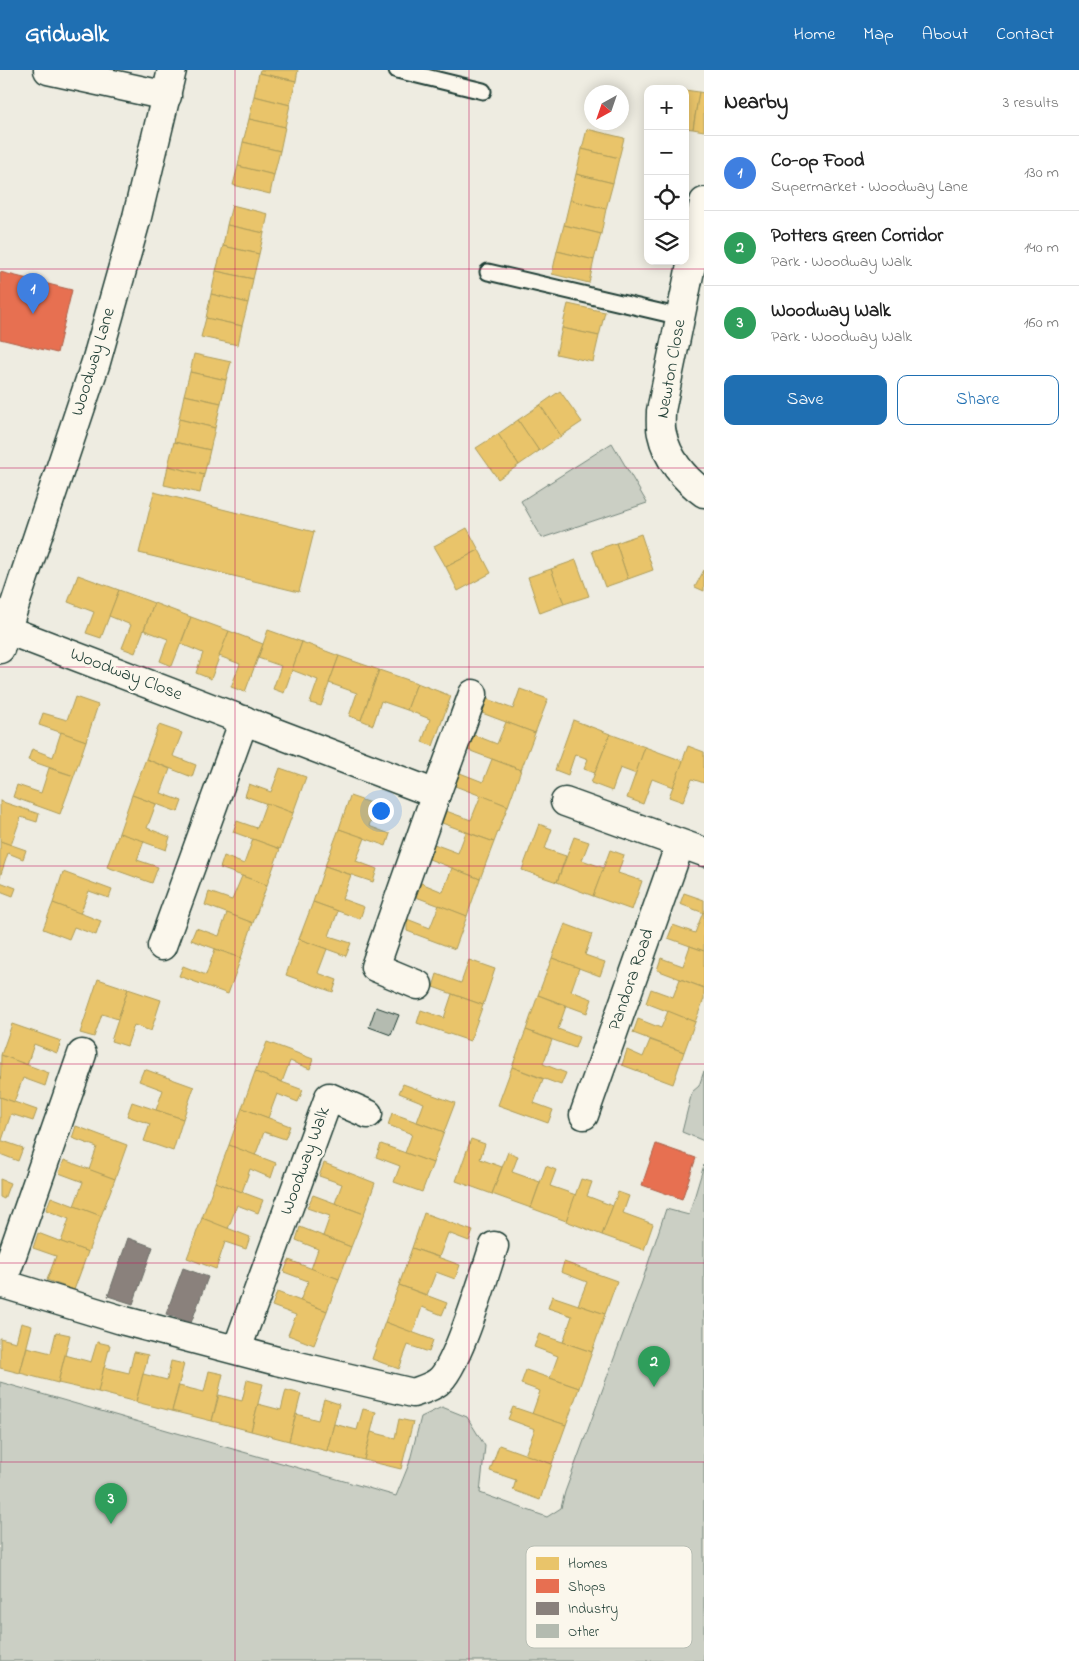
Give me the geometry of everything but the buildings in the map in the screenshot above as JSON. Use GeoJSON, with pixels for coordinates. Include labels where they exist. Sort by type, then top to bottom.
{"type":"FeatureCollection","features":[{"type":"Feature","properties":{"kind":"street"},"geometry":{"type":"LineString","coordinates":[[48,70],[167,96]]}},
{"type":"Feature","properties":{"kind":"street","name":"Woodway Lane"},"geometry":{"type":"LineString","coordinates":[[3,639],[96,362],[137,217],[172,70]]}},
{"type":"Feature","properties":{"kind":"street","name":"Newton Close"},"geometry":{"type":"LineString","coordinates":[[704,202],[697,272],[680,317],[661,411],[662,433],[668,452],[680,471],[695,487],[704,493]]}},
{"type":"Feature","properties":{"kind":"street","name":"Woodway Close"},"geometry":{"type":"LineString","coordinates":[[3,639],[244,720],[436,794]]}},
{"type":"Feature","properties":{"kind":"street"},"geometry":{"type":"LineString","coordinates":[[418,985],[375,967],[473,694]]}},
{"type":"Feature","properties":{"kind":"street"},"geometry":{"type":"LineString","coordinates":[[162,946],[244,720]]}},
{"type":"Feature","properties":{"kind":"street","name":"Pandora Road"},"geometry":{"type":"LineString","coordinates":[[564,802],[692,848],[584,1115]]}},
{"type":"Feature","properties":{"kind":"street"},"geometry":{"type":"LineString","coordinates":[[82,1054],[1,1284],[125,1321],[277,1361],[413,1393],[439,1382],[455,1359],[494,1246]]}},
{"type":"Feature","properties":{"kind":"street","name":"Woodway Walk"},"geometry":{"type":"LineString","coordinates":[[237,1349],[329,1097],[368,1114]]}},
{"type":"Feature","properties":{"kind":"lane"},"geometry":{"type":"LineString","coordinates":[[397,70],[483,90]]}},
{"type":"Feature","properties":{"kind":"lane"},"geometry":{"type":"LineString","coordinates":[[488,272],[680,317]]}},
{"type":"Feature","properties":{"kind":"shaded area"},"geometry":{"type":"Polygon","coordinates":[[[612,443],[647,503],[542,538],[521,501],[612,443]]]}},
{"type":"Feature","properties":{"kind":"shaded area"},"geometry":{"type":"Polygon","coordinates":[[[704,1071],[704,1141],[682,1132],[692,1092],[699,1086],[704,1071]]]}},
{"type":"Feature","properties":{"kind":"shaded area"},"geometry":{"type":"Polygon","coordinates":[[[704,1165],[704,1661],[0,1661],[0,1382],[396,1496],[409,1464],[421,1417],[442,1407],[467,1417],[485,1446],[480,1493],[547,1517],[561,1508],[565,1492],[642,1282],[666,1209],[689,1215],[704,1165]]]}},
{"type":"Feature","properties":{"kind":"place","name":"Co-op Food"},"geometry":{"type":"Point","coordinates":[33,314]}},
{"type":"Feature","properties":{"kind":"place","name":"Potters Green Corridor"},"geometry":{"type":"Point","coordinates":[654,1387]}},
{"type":"Feature","properties":{"kind":"place","name":"Woodway Walk"},"geometry":{"type":"Point","coordinates":[111,1524]}}]}
